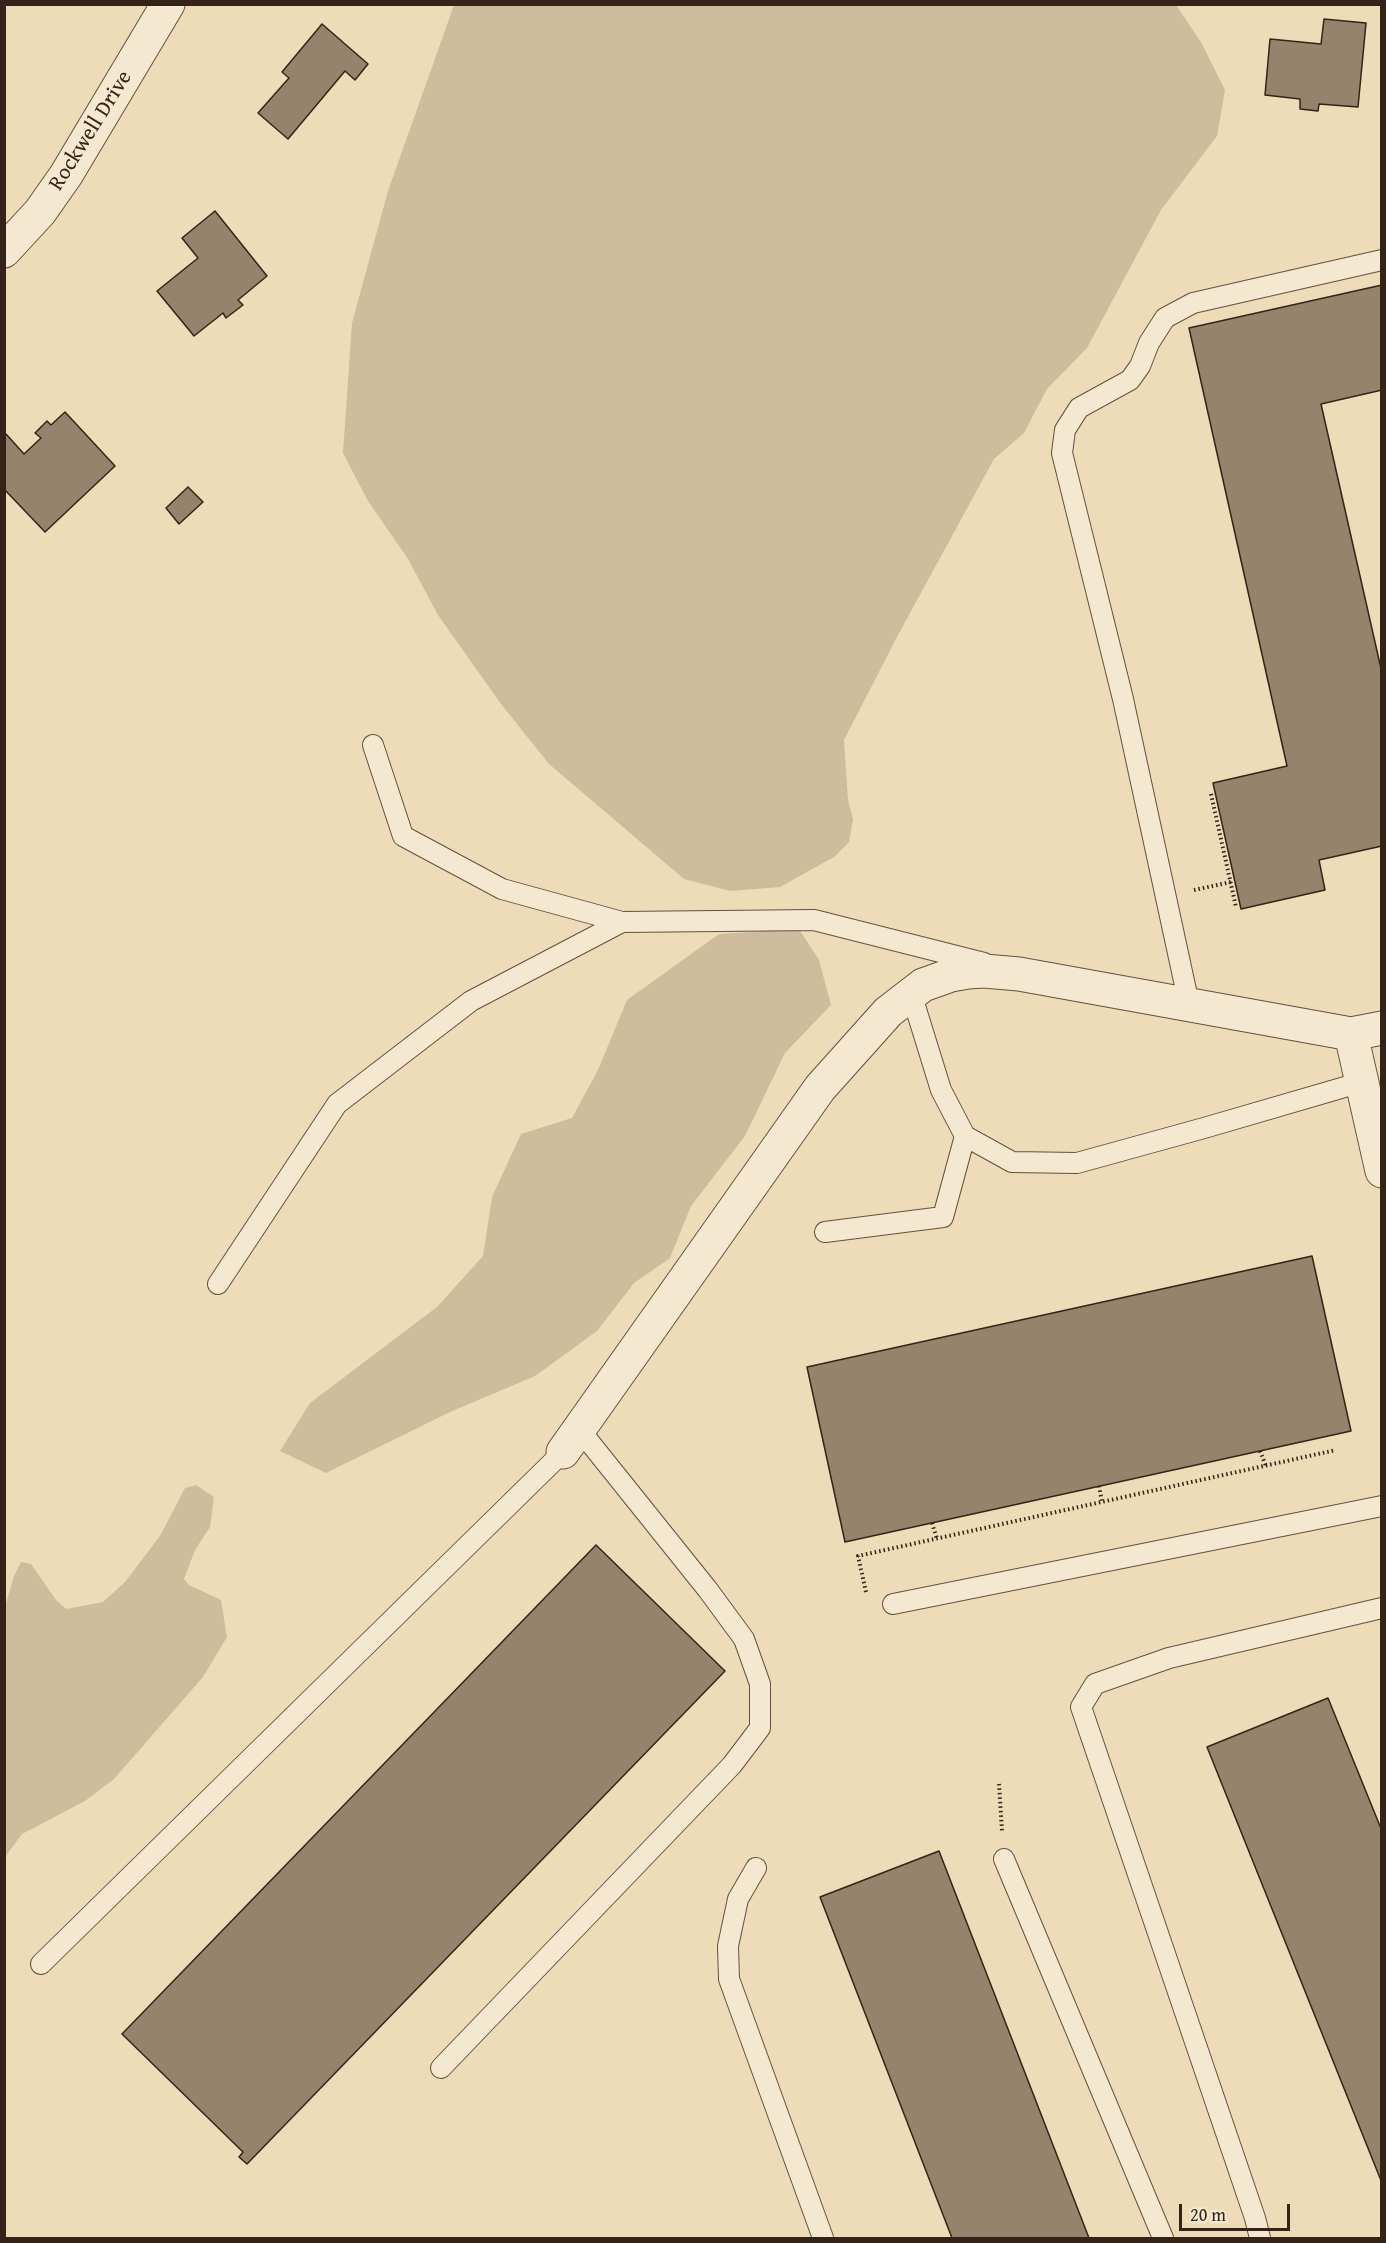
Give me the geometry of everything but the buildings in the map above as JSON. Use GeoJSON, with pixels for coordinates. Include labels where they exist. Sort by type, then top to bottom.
{"type":"FeatureCollection","features":[{"type":"Feature","properties":{"kind":"street","name":"Rockwell Drive"},"geometry":{"type":"LineString","coordinates":[[4,251],[40,212],[66,175],[168,4]]}},
{"type":"Feature","properties":{"kind":"street"},"geometry":{"type":"LineString","coordinates":[[571,1441],[820,1088],[888,1012],[911,993],[935,980],[968,972],[1001,972],[1036,976],[1189,1004],[1366,1031],[1362,1082],[1382,1171]]}},
{"type":"Feature","properties":{"kind":"lane"},"geometry":{"type":"LineString","coordinates":[[1189,1004],[1123,699],[1062,453],[1065,430],[1079,408],[1130,380],[1140,366],[1149,343],[1165,318],[1193,303],[1382,260]]}},
{"type":"Feature","properties":{"kind":"lane"},"geometry":{"type":"LineString","coordinates":[[374,745],[404,836],[502,889],[622,922],[814,920],[1036,976]]}},
{"type":"Feature","properties":{"kind":"lane"},"geometry":{"type":"LineString","coordinates":[[218,1284],[337,1104],[471,1001],[622,922]]}},
{"type":"Feature","properties":{"kind":"lane"},"geometry":{"type":"LineString","coordinates":[[911,993],[941,1090],[965,1136],[1012,1162],[1077,1163],[1362,1082]]}},
{"type":"Feature","properties":{"kind":"lane"},"geometry":{"type":"LineString","coordinates":[[825,1232],[944,1217],[965,1136]]}},
{"type":"Feature","properties":{"kind":"lane"},"geometry":{"type":"LineString","coordinates":[[41,1964],[571,1441],[708,1590],[744,1639],[760,1684],[760,1728],[732,1765],[441,2068]]}},
{"type":"Feature","properties":{"kind":"lane"},"geometry":{"type":"LineString","coordinates":[[893,1604],[1382,1506]]}},
{"type":"Feature","properties":{"kind":"lane"},"geometry":{"type":"LineString","coordinates":[[1260,2238],[1248,2196],[1081,1707],[1095,1684],[1169,1658],[1382,1608]]}},
{"type":"Feature","properties":{"kind":"lane"},"geometry":{"type":"LineString","coordinates":[[1004,1859],[1163,2238]]}},
{"type":"Feature","properties":{"kind":"lane"},"geometry":{"type":"LineString","coordinates":[[756,1868],[738,1899],[728,1946],[729,1979],[823,2238]]}},
{"type":"Feature","properties":{"kind":"path"},"geometry":{"type":"LineString","coordinates":[[1211,794],[1236,907]]}},
{"type":"Feature","properties":{"kind":"path"},"geometry":{"type":"LineString","coordinates":[[1166,897],[1231,882]]}},
{"type":"Feature","properties":{"kind":"path"},"geometry":{"type":"LineString","coordinates":[[893,1604],[868,1602],[858,1556],[1336,1450]]}},
{"type":"Feature","properties":{"kind":"path"},"geometry":{"type":"LineString","coordinates":[[1260,1451],[1266,1466]]}},
{"type":"Feature","properties":{"kind":"path"},"geometry":{"type":"LineString","coordinates":[[1099,1486],[1102,1502]]}},
{"type":"Feature","properties":{"kind":"path"},"geometry":{"type":"LineString","coordinates":[[932,1523],[937,1539]]}},
{"type":"Feature","properties":{"kind":"path"},"geometry":{"type":"LineString","coordinates":[[999,1784],[1004,1859]]}},
{"type":"Feature","properties":{"kind":"shaded area"},"geometry":{"type":"Polygon","coordinates":[[[454,5],[1176,5],[1201,42],[1225,90],[1217,136],[1161,210],[1087,348],[1047,389],[1024,433],[994,459],[898,635],[844,740],[848,800],[853,819],[849,842],[834,857],[780,887],[730,891],[684,879],[549,764],[501,704],[438,615],[408,559],[368,501],[343,453],[352,323],[388,191],[454,5]]]}},
{"type":"Feature","properties":{"kind":"shaded area"},"geometry":{"type":"Polygon","coordinates":[[[799,929],[819,960],[831,1005],[785,1053],[745,1136],[691,1206],[670,1258],[634,1283],[597,1331],[535,1376],[450,1412],[326,1473],[280,1451],[310,1403],[437,1307],[483,1256],[492,1197],[521,1134],[572,1118],[598,1070],[627,1000],[719,934],[799,929]]]}},
{"type":"Feature","properties":{"kind":"shaded area"},"geometry":{"type":"Polygon","coordinates":[[[196,1485],[214,1497],[210,1527],[195,1550],[184,1579],[189,1585],[221,1600],[227,1637],[203,1677],[114,1779],[85,1801],[22,1834],[5,1857],[5,1607],[14,1576],[21,1562],[31,1564],[56,1600],[66,1609],[103,1602],[125,1582],[160,1536],[185,1488],[196,1485]]]}}]}
